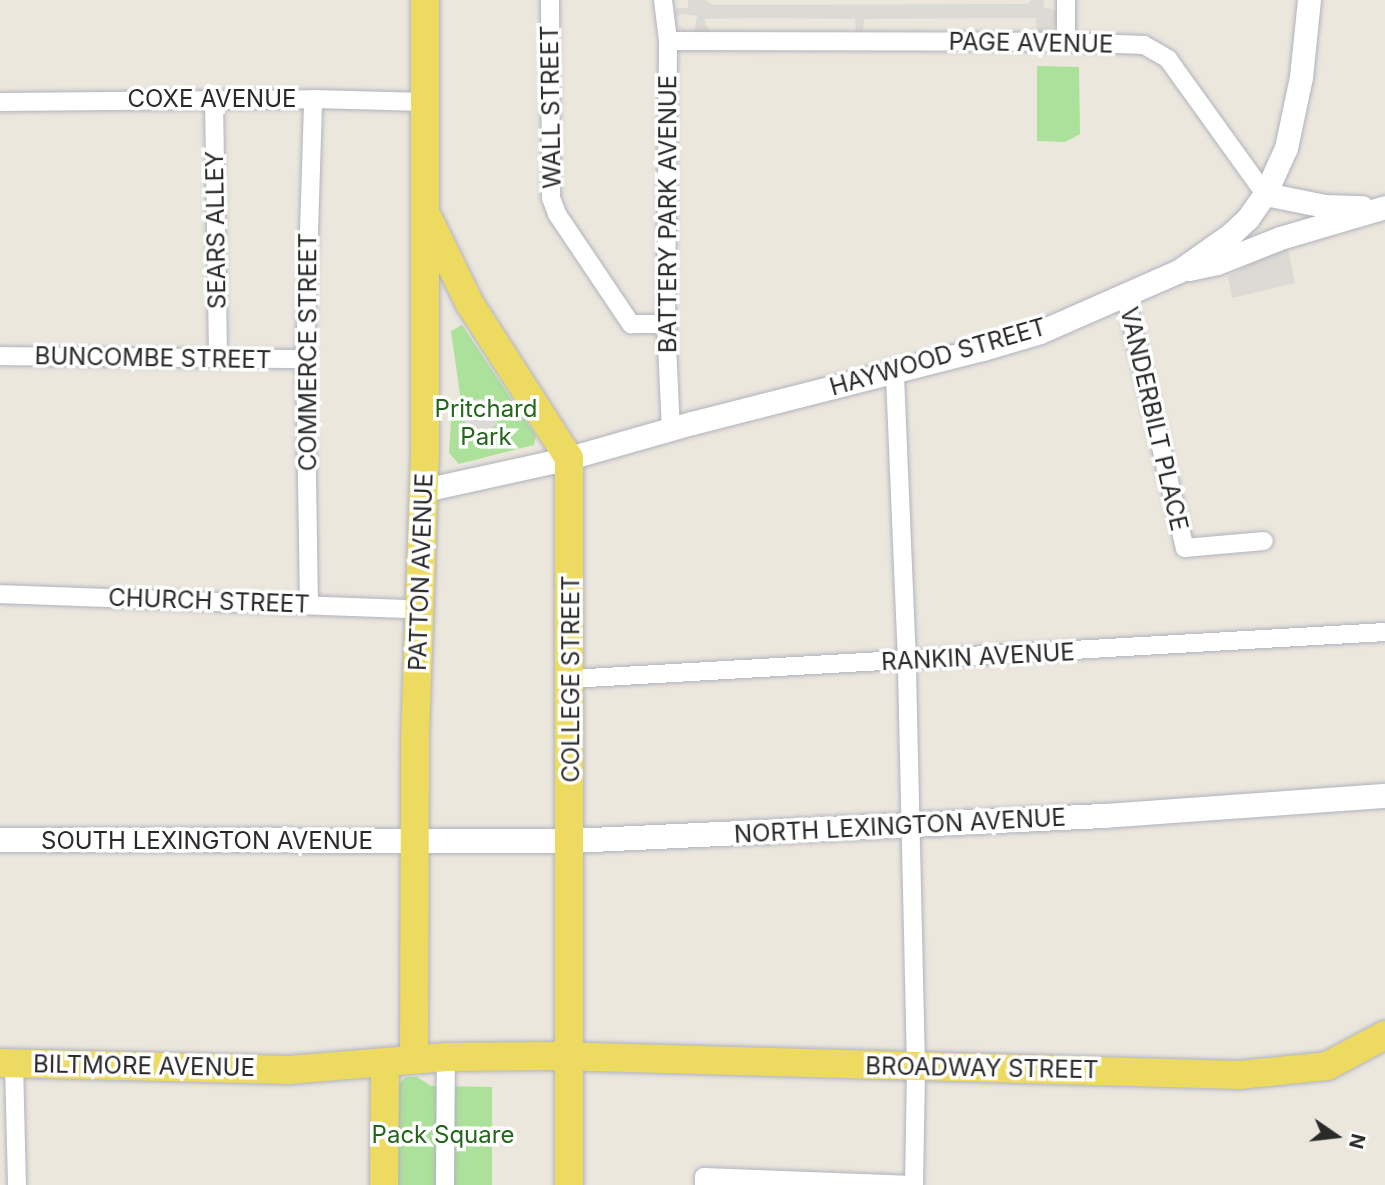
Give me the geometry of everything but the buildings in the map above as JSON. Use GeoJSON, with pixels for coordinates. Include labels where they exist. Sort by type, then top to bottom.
{"type":"FeatureCollection","features":[{"type":"Feature","properties":{"kind":"main road","name":"PATTON AVENUE"},"geometry":{"type":"LineString","coordinates":[[414,1059],[418,610],[424,490],[425,0]]}},
{"type":"Feature","properties":{"kind":"main road"},"geometry":{"type":"LineString","coordinates":[[425,212],[470,304],[569,458]]}},
{"type":"Feature","properties":{"kind":"main road","name":"COLLEGE STREET"},"geometry":{"type":"LineString","coordinates":[[569,458],[569,1185]]}},
{"type":"Feature","properties":{"kind":"main road","name":"NORTH LEXINGTON AVENUE"},"geometry":{"type":"LineString","coordinates":[[415,843],[571,841],[1104,816],[1385,796]]}},
{"type":"Feature","properties":{"kind":"main road","name":"SOUTH LEXINGTON AVENUE"},"geometry":{"type":"LineString","coordinates":[[0,840],[294,838],[415,843]]}},
{"type":"Feature","properties":{"kind":"main road","name":"BROADWAY STREET"},"geometry":{"type":"LineString","coordinates":[[414,1059],[571,1056],[1239,1074],[1326,1066],[1385,1035]]}},
{"type":"Feature","properties":{"kind":"main road","name":"BILTMORE AVENUE"},"geometry":{"type":"LineString","coordinates":[[7,1063],[288,1070],[385,1064],[414,1059]]}},
{"type":"Feature","properties":{"kind":"main road"},"geometry":{"type":"LineString","coordinates":[[384,1185],[385,1064]]}},
{"type":"Feature","properties":{"kind":"street","name":"WALL STREET"},"geometry":{"type":"LineString","coordinates":[[550,0],[551,198],[557,214],[631,324],[666,324]]}},
{"type":"Feature","properties":{"kind":"street","name":"BATTERY PARK AVENUE"},"geometry":{"type":"LineString","coordinates":[[663,0],[668,41],[666,324],[671,429]]}},
{"type":"Feature","properties":{"kind":"street"},"geometry":{"type":"LineString","coordinates":[[1066,0],[1066,41]]}},
{"type":"Feature","properties":{"kind":"street","name":"HAYWOOD STREET"},"geometry":{"type":"LineString","coordinates":[[424,490],[569,458],[671,429],[895,373],[1040,332],[1179,271],[1248,218],[1265,194],[1286,148],[1301,76],[1310,0]]}},
{"type":"Feature","properties":{"kind":"street","name":"PAGE AVENUE"},"geometry":{"type":"LineString","coordinates":[[668,41],[1066,41],[1144,45],[1168,59],[1265,194],[1309,229]]}},
{"type":"Feature","properties":{"kind":"street","name":"COXE AVENUE"},"geometry":{"type":"LineString","coordinates":[[0,102],[313,99],[425,102]]}},
{"type":"Feature","properties":{"kind":"street","name":"COMMERCE STREET"},"geometry":{"type":"LineString","coordinates":[[309,605],[305,359],[313,99]]}},
{"type":"Feature","properties":{"kind":"street","name":"SEARS ALLEY"},"geometry":{"type":"LineString","coordinates":[[214,100],[218,359]]}},
{"type":"Feature","properties":{"kind":"street"},"geometry":{"type":"LineString","coordinates":[[1265,194],[1325,206],[1384,208]]}},
{"type":"Feature","properties":{"kind":"street"},"geometry":{"type":"LineString","coordinates":[[1179,271],[1217,263],[1309,229],[1384,208]]}},
{"type":"Feature","properties":{"kind":"street","name":"VANDERBILT PLACE"},"geometry":{"type":"LineString","coordinates":[[1125,295],[1185,548],[1264,541]]}},
{"type":"Feature","properties":{"kind":"street","name":"BUNCOMBE STREET"},"geometry":{"type":"LineString","coordinates":[[0,356],[305,359]]}},
{"type":"Feature","properties":{"kind":"street"},"geometry":{"type":"LineString","coordinates":[[704,1185],[704,1177],[914,1185],[916,1066],[907,662],[895,373]]}},
{"type":"Feature","properties":{"kind":"street","name":"CHURCH STREET"},"geometry":{"type":"LineString","coordinates":[[0,594],[418,610]]}},
{"type":"Feature","properties":{"kind":"street","name":"RANKIN AVENUE"},"geometry":{"type":"LineString","coordinates":[[570,680],[1385,632]]}},
{"type":"Feature","properties":{"kind":"street"},"geometry":{"type":"LineString","coordinates":[[445,1185],[446,1057]]}},
{"type":"Feature","properties":{"kind":"street"},"geometry":{"type":"LineString","coordinates":[[7,1063],[17,1185]]}},
{"type":"Feature","properties":{"kind":"green space"},"geometry":{"type":"Polygon","coordinates":[[[1037,66],[1079,67],[1080,134],[1065,142],[1037,141],[1037,66]]]}},
{"type":"Feature","properties":{"kind":"green space","name":"Pritchard Park"},"geometry":{"type":"Polygon","coordinates":[[[462,325],[536,436],[534,445],[459,464],[449,453],[451,420],[460,394],[451,331],[462,325]]]}},
{"type":"Feature","properties":{"kind":"green space","name":"Pack Square"},"geometry":{"type":"Polygon","coordinates":[[[406,1077],[417,1077],[431,1086],[492,1087],[492,1185],[392,1185],[397,1085],[406,1077]]]}},
{"type":"Feature","properties":{"kind":"shaded area"},"geometry":{"type":"Polygon","coordinates":[[[688,0],[705,0],[713,5],[1027,4],[1031,0],[1044,0],[1044,7],[1056,11],[1058,17],[1053,29],[1044,33],[1037,33],[1036,18],[864,19],[863,34],[856,33],[855,19],[704,19],[711,34],[686,33],[677,25],[675,13],[677,8],[688,8],[688,0]],[[681,14],[676,18],[678,25],[687,32],[694,33],[697,16],[681,14]]]}},
{"type":"Feature","properties":{"kind":"shaded area"},"geometry":{"type":"Polygon","coordinates":[[[1287,244],[1295,283],[1232,298],[1228,276],[1287,244]]]}},
{"type":"Feature","properties":{"kind":"shaded area"},"geometry":{"type":"Polygon","coordinates":[[[481,399],[493,404],[498,416],[493,428],[481,433],[469,428],[464,416],[469,404],[481,399]]]}}]}
